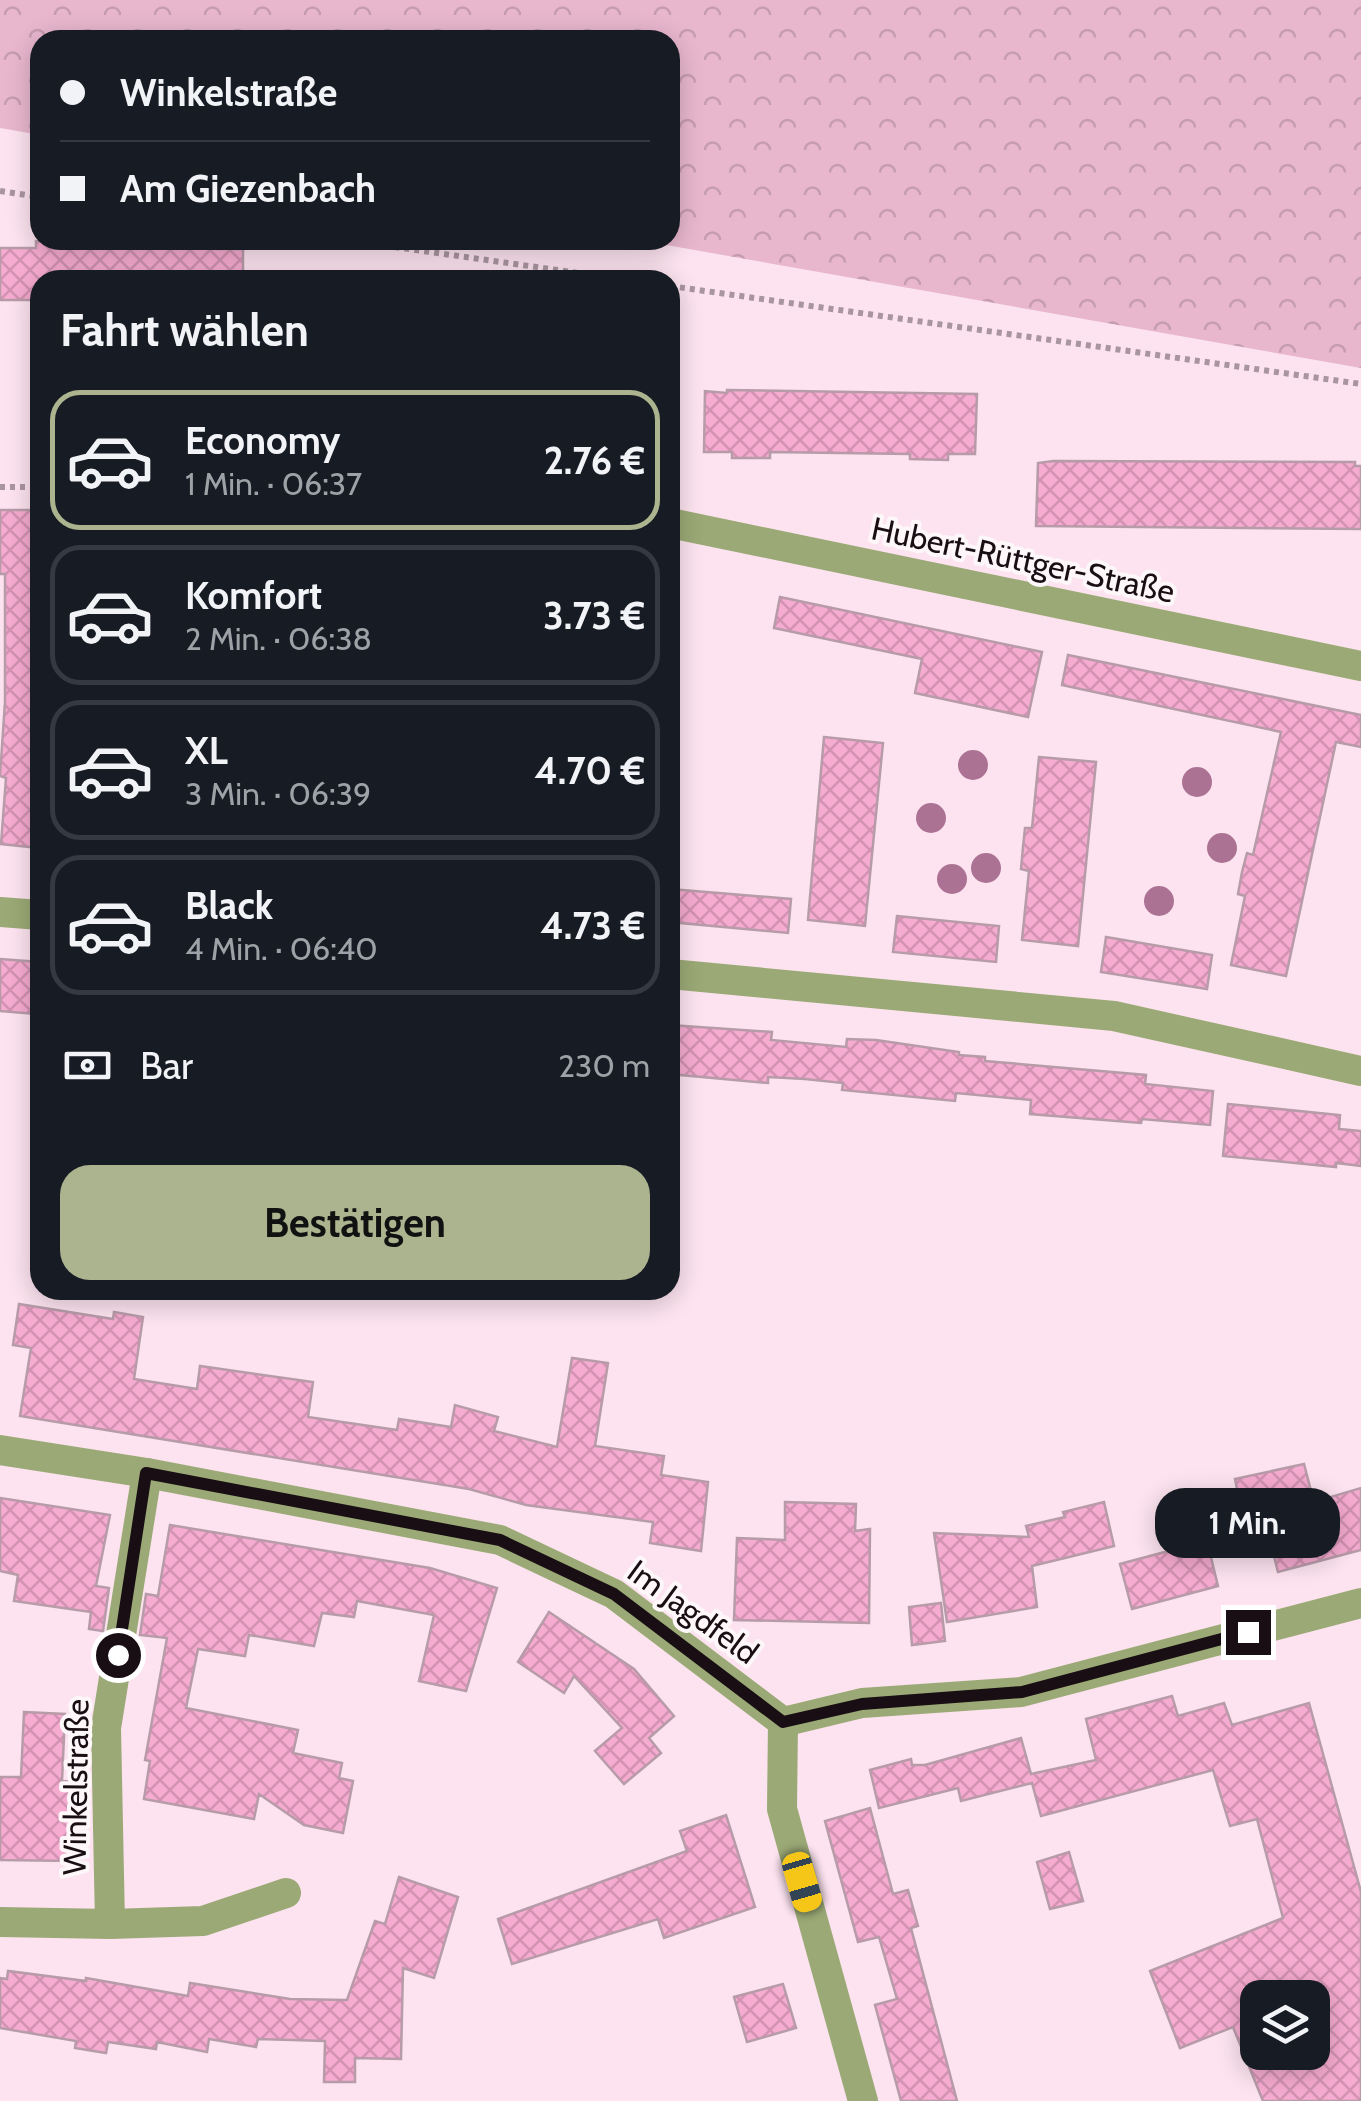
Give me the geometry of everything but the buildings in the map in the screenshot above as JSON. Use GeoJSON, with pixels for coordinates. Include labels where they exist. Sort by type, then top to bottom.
{"type":"FeatureCollection","features":[{"type":"Feature","properties":{"kind":"street","name":"Hubert-Rüttger-Straße"},"geometry":{"type":"LineString","coordinates":[[680,524],[1361,666]]}},
{"type":"Feature","properties":{"kind":"street"},"geometry":{"type":"LineString","coordinates":[[0,912],[30,914]]}},
{"type":"Feature","properties":{"kind":"street"},"geometry":{"type":"LineString","coordinates":[[680,975],[1114,1016],[1361,1071]]}},
{"type":"Feature","properties":{"kind":"street","name":"Im Jagdfeld"},"geometry":{"type":"LineString","coordinates":[[0,1450],[146,1473],[500,1540],[614,1594],[783,1722]]}},
{"type":"Feature","properties":{"kind":"street","name":"Winkelstraße"},"geometry":{"type":"LineString","coordinates":[[110,1924],[106,1728],[146,1473]]}},
{"type":"Feature","properties":{"kind":"street"},"geometry":{"type":"LineString","coordinates":[[863,2101],[782,1809],[783,1722],[862,1704],[1022,1692],[1361,1603]]}},
{"type":"Feature","properties":{"kind":"street","name":"Winkelstraße"},"geometry":{"type":"LineString","coordinates":[[0,1922],[203,1921],[286,1893]]}},
{"type":"Feature","properties":{"kind":"path"},"geometry":{"type":"LineString","coordinates":[[0,191],[30,196]]}},
{"type":"Feature","properties":{"kind":"path"},"geometry":{"type":"LineString","coordinates":[[416,250],[557,270]]}},
{"type":"Feature","properties":{"kind":"path"},"geometry":{"type":"LineString","coordinates":[[680,287],[1361,384]]}},
{"type":"Feature","properties":{"kind":"path"},"geometry":{"type":"LineString","coordinates":[[0,487],[30,487]]}},
{"type":"Feature","properties":{"kind":"green space"},"geometry":{"type":"Polygon","coordinates":[[[0,0],[1361,0],[1361,368],[680,247],[680,30],[30,30],[30,133],[0,128],[0,0]]]}},
{"type":"Feature","properties":{"kind":"route"},"geometry":{"type":"LineString","coordinates":[[118,1655],[146,1473],[500,1540],[614,1594],[783,1722],[862,1704],[1022,1692],[1248,1632]]}}]}
